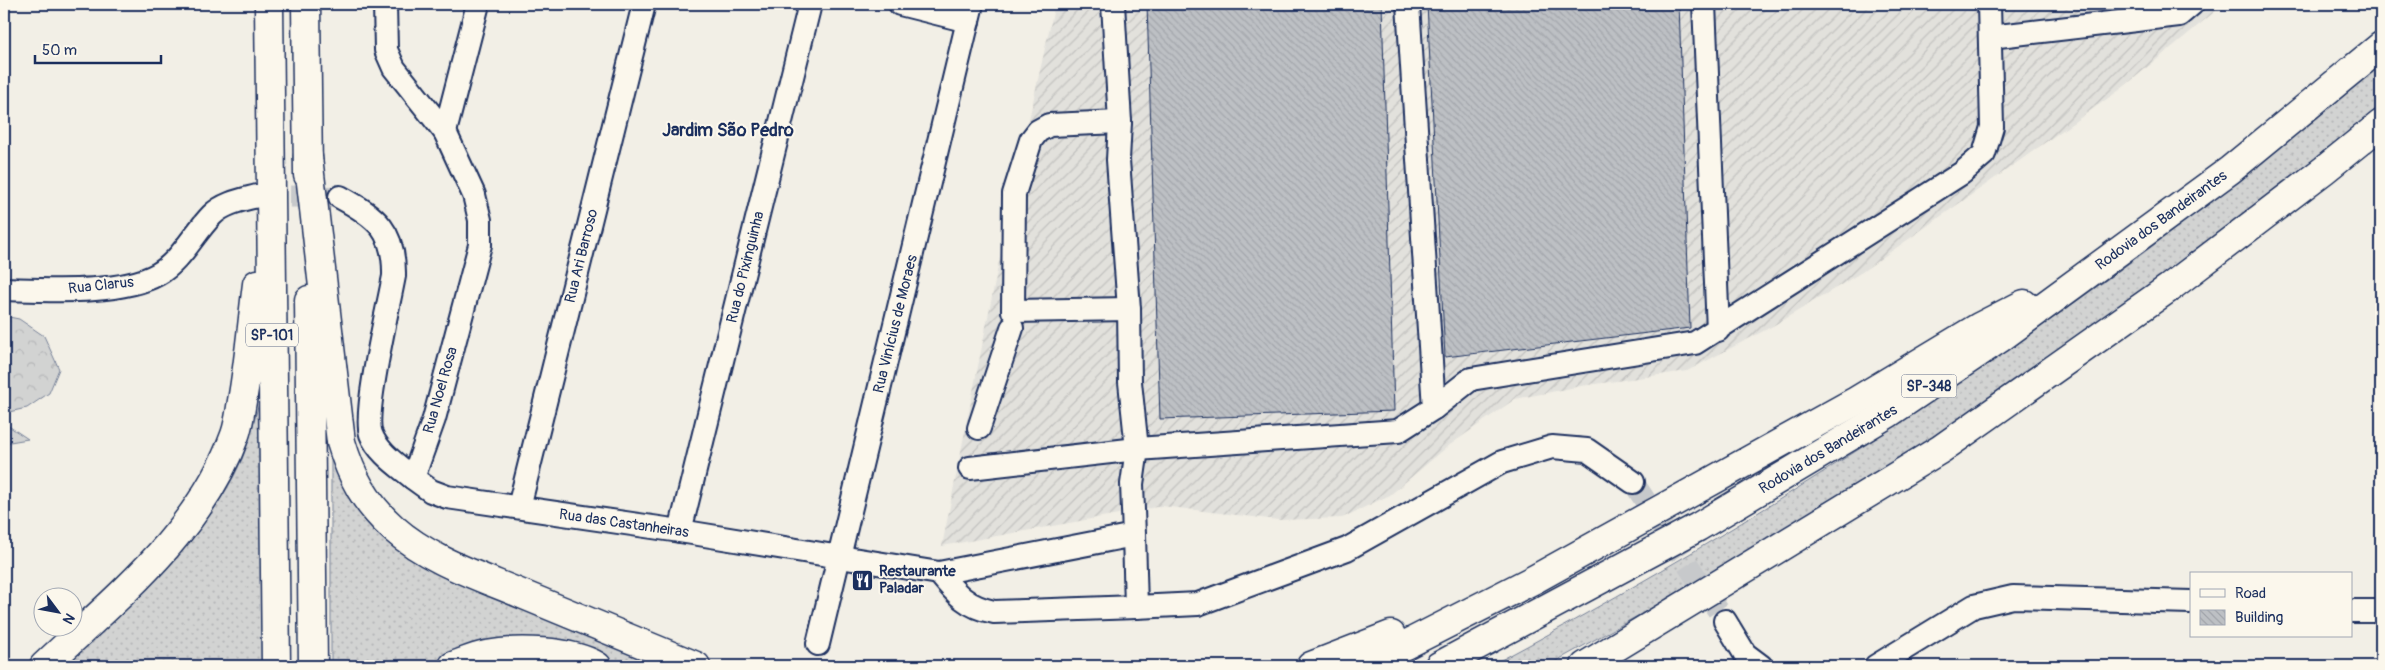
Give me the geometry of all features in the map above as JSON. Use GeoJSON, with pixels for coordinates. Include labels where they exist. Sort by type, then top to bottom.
{"type":"FeatureCollection","features":[{"type":"Feature","properties":{"kind":"highway","name":"SP-101"},"geometry":{"type":"LineString","coordinates":[[269,4],[264,186],[276,666]]}},
{"type":"Feature","properties":{"kind":"highway","name":"SP-101"},"geometry":{"type":"LineString","coordinates":[[306,4],[312,666]]}},
{"type":"Feature","properties":{"kind":"highway","name":"Rodovia dos Bandeirantes"},"geometry":{"type":"LineString","coordinates":[[1439,666],[1698,526],[1889,413],[1999,339],[2230,170],[2381,46]]}},
{"type":"Feature","properties":{"kind":"highway"},"geometry":{"type":"LineString","coordinates":[[1585,666],[1941,449],[2208,258],[2381,124]]}},
{"type":"Feature","properties":{"kind":"highway"},"geometry":{"type":"LineString","coordinates":[[308,157],[341,442],[349,469],[366,499],[392,527],[420,549],[460,568],[696,666]]}},
{"type":"Feature","properties":{"kind":"highway"},"geometry":{"type":"LineString","coordinates":[[44,666],[158,557],[189,521],[218,474],[236,433],[246,378],[264,186]]}},
{"type":"Feature","properties":{"kind":"highway"},"geometry":{"type":"LineString","coordinates":[[1364,666],[1535,579],[1856,401],[1979,327],[2094,269]]}},
{"type":"Feature","properties":{"kind":"highway"},"geometry":{"type":"LineString","coordinates":[[1311,666],[1535,579]]}},
{"type":"Feature","properties":{"kind":"highway"},"geometry":{"type":"LineString","coordinates":[[453,666],[485,655],[520,651],[559,655],[590,662],[597,666]]}},
{"type":"Feature","properties":{"kind":"street","name":"Rua Noel Rosa"},"geometry":{"type":"LineString","coordinates":[[385,4],[386,50],[394,68],[445,132],[474,195],[480,220],[480,245],[434,419],[413,478]]}},
{"type":"Feature","properties":{"kind":"street"},"geometry":{"type":"LineString","coordinates":[[445,132],[478,4]]}},
{"type":"Feature","properties":{"kind":"street","name":"Rua Ari Barroso"},"geometry":{"type":"LineString","coordinates":[[519,508],[644,4]]}},
{"type":"Feature","properties":{"kind":"street","name":"Rua do Pixinguinha"},"geometry":{"type":"LineString","coordinates":[[680,531],[810,4]]}},
{"type":"Feature","properties":{"kind":"street"},"geometry":{"type":"LineString","coordinates":[[900,4],[970,12]]}},
{"type":"Feature","properties":{"kind":"street"},"geometry":{"type":"LineString","coordinates":[[1113,4],[1120,122],[1118,160],[1129,310],[1130,382],[1137,449],[1132,484],[1136,607]]}},
{"type":"Feature","properties":{"kind":"street"},"geometry":{"type":"LineString","coordinates":[[1408,4],[1434,408]]}},
{"type":"Feature","properties":{"kind":"street"},"geometry":{"type":"LineString","coordinates":[[1704,4],[1718,330]]}},
{"type":"Feature","properties":{"kind":"street"},"geometry":{"type":"LineString","coordinates":[[970,468],[1137,449],[1398,431],[1434,408],[1471,379],[1695,343],[1962,173],[1984,154],[1992,127],[1989,4]]}},
{"type":"Feature","properties":{"kind":"street"},"geometry":{"type":"LineString","coordinates":[[1990,37],[2179,15],[2192,4]]}},
{"type":"Feature","properties":{"kind":"street","name":"Rua Vinícius de Moraes"},"geometry":{"type":"LineString","coordinates":[[818,644],[970,12]]}},
{"type":"Feature","properties":{"kind":"street"},"geometry":{"type":"LineString","coordinates":[[1120,122],[1049,125],[1038,131],[1031,140],[1014,194],[1013,311],[1129,310]]}},
{"type":"Feature","properties":{"kind":"street","name":"Rua Clarus"},"geometry":{"type":"LineString","coordinates":[[4,289],[98,288],[135,284],[159,273],[182,251],[213,214],[264,186]]}},
{"type":"Feature","properties":{"kind":"street"},"geometry":{"type":"LineString","coordinates":[[340,197],[364,210],[382,226],[390,240],[394,256],[394,276],[369,410],[370,434],[378,446],[413,478]]}},
{"type":"Feature","properties":{"kind":"street"},"geometry":{"type":"LineString","coordinates":[[979,428],[1012,328]]}},
{"type":"Feature","properties":{"kind":"street"},"geometry":{"type":"LineString","coordinates":[[1134,535],[939,573],[958,596],[977,609],[994,612],[1198,604],[1347,549],[1502,462],[1552,447],[1587,450],[1633,482]]}},
{"type":"Feature","properties":{"kind":"street","name":"Rua das Castanheiras"},"geometry":{"type":"LineString","coordinates":[[413,478],[432,491],[447,497],[680,531],[939,573]]}},
{"type":"Feature","properties":{"kind":"street"},"geometry":{"type":"LineString","coordinates":[[1876,666],[1974,606],[2013,597],[2190,602]]}},
{"type":"Feature","properties":{"kind":"street"},"geometry":{"type":"LineString","coordinates":[[2352,611],[2381,611]]}},
{"type":"Feature","properties":{"kind":"street"},"geometry":{"type":"LineString","coordinates":[[1725,621],[1745,654],[1761,666]]}},
{"type":"Feature","properties":{"kind":"shaded area"},"geometry":{"type":"Polygon","coordinates":[[[1055,4],[2224,4],[2121,89],[1862,272],[1771,327],[1687,371],[1581,386],[1515,399],[1447,447],[1390,495],[1342,518],[1278,520],[1162,506],[942,546],[1016,177],[1055,4]]]}},
{"type":"Feature","properties":{"kind":"green space"},"geometry":{"type":"Polygon","coordinates":[[[2381,65],[2381,105],[2279,187],[2157,280],[2018,379],[1904,456],[1641,614],[1547,666],[1490,666],[1742,523],[1824,472],[1986,365],[2143,253],[2381,65]]]}},
{"type":"Feature","properties":{"kind":"green space"},"geometry":{"type":"Polygon","coordinates":[[[4,316],[19,319],[44,336],[59,369],[49,393],[27,408],[4,413],[4,316]]]}},
{"type":"Feature","properties":{"kind":"green space"},"geometry":{"type":"Polygon","coordinates":[[[260,400],[269,666],[63,666],[163,571],[208,517],[227,488],[242,459],[260,400]]]}},
{"type":"Feature","properties":{"kind":"green space"},"geometry":{"type":"Polygon","coordinates":[[[4,423],[28,439],[4,443],[4,423]]]}},
{"type":"Feature","properties":{"kind":"green space"},"geometry":{"type":"Polygon","coordinates":[[[331,453],[372,517],[669,666],[617,666],[592,654],[457,656],[436,666],[331,666],[331,453]]]}},
{"type":"Feature","properties":{"kind":"building"},"geometry":{"type":"Polygon","coordinates":[[[1147,4],[1382,4],[1394,411],[1160,419],[1147,4]]]}},
{"type":"Feature","properties":{"kind":"building"},"geometry":{"type":"Polygon","coordinates":[[[1427,4],[1679,4],[1690,328],[1445,357],[1427,4]]]}},
{"type":"Feature","properties":{"kind":"tunnel"},"geometry":{"type":"LineString","coordinates":[[257,196],[340,197]]}},
{"type":"Feature","properties":{"kind":"tunnel"},"geometry":{"type":"LineString","coordinates":[[1633,482],[1725,621]]}},
{"type":"Feature","properties":{"kind":"place","name":"Restaurante Paladar"},"geometry":{"type":"Point","coordinates":[863,580]}},
{"type":"Feature","properties":{"kind":"district","name":"Jardim São Pedro"},"geometry":{"type":"Point","coordinates":[728,130]}}]}
